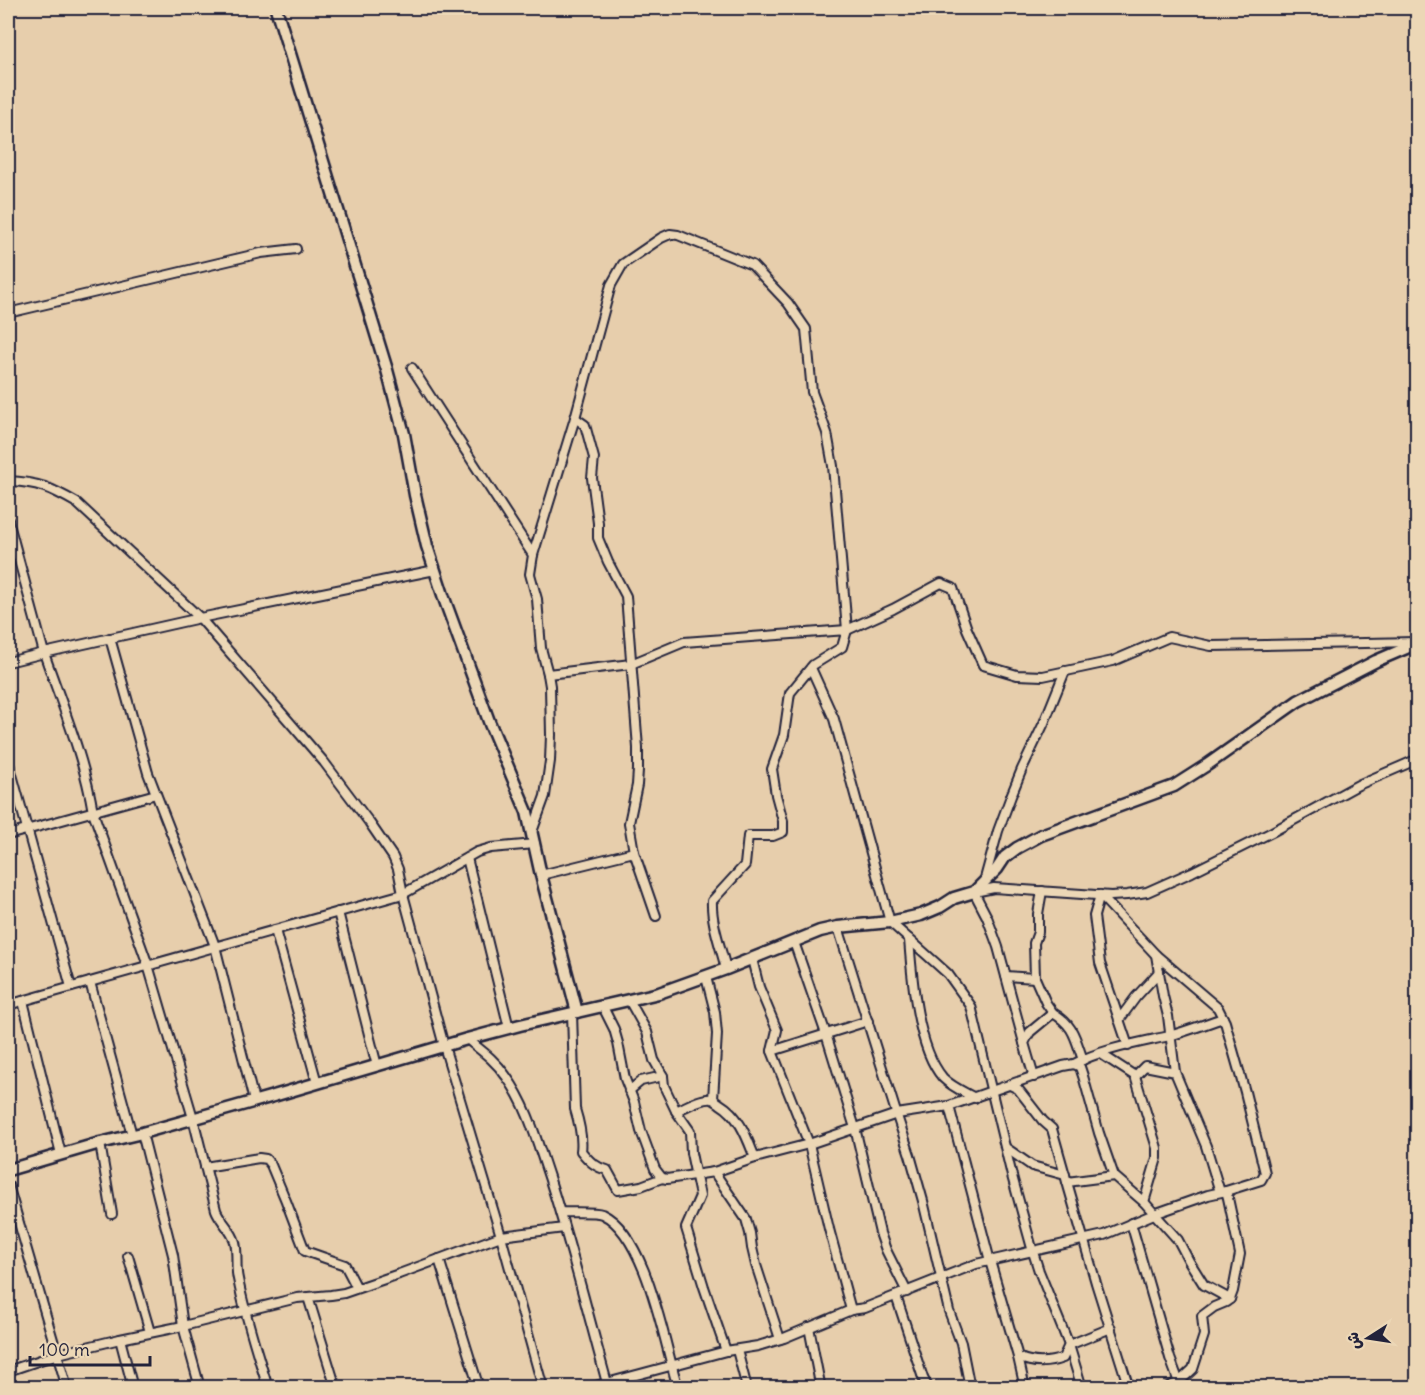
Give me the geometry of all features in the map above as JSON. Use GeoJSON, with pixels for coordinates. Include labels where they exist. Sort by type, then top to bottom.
{"type":"FeatureCollection","features":[{"type":"Feature","properties":{"kind":"main road"},"geometry":{"type":"LineString","coordinates":[[276,8],[387,370],[404,434],[427,546],[486,712],[527,812],[574,1013]]}},
{"type":"Feature","properties":{"kind":"main road"},"geometry":{"type":"LineString","coordinates":[[8,1170],[467,1039],[659,993],[706,977],[820,931],[890,922],[921,915],[954,898],[974,892],[1005,857],[1017,848],[1041,835],[1174,786],[1298,701],[1418,642]]}},
{"type":"Feature","properties":{"kind":"street"},"geometry":{"type":"LineString","coordinates":[[532,832],[545,796],[549,770],[551,715],[548,674],[541,648],[537,599],[530,574],[533,555],[575,418],[611,285],[623,264],[662,238],[670,234],[678,235],[752,265],[788,303],[806,329],[812,392],[827,433],[833,466],[847,630],[842,647],[811,668],[790,693],[784,735],[772,769],[783,821],[783,832],[773,836],[748,836],[745,865],[712,901],[714,922],[726,969]]}},
{"type":"Feature","properties":{"kind":"street"},"geometry":{"type":"LineString","coordinates":[[8,314],[261,253],[296,249]]}},
{"type":"Feature","properties":{"kind":"street"},"geometry":{"type":"LineString","coordinates":[[412,368],[533,555]]}},
{"type":"Feature","properties":{"kind":"street"},"geometry":{"type":"LineString","coordinates":[[575,418],[585,425],[594,458],[592,478],[598,538],[626,597],[638,748],[637,785],[629,823],[634,852],[656,916]]}},
{"type":"Feature","properties":{"kind":"street"},"geometry":{"type":"LineString","coordinates":[[8,481],[27,482],[54,489],[77,503],[200,618],[324,762],[393,857],[444,1046],[501,1236],[543,1388]]}},
{"type":"Feature","properties":{"kind":"street"},"geometry":{"type":"LineString","coordinates":[[8,520],[44,653],[81,761],[93,812],[147,965],[193,1118],[216,1210],[235,1243],[237,1276],[268,1388]]}},
{"type":"Feature","properties":{"kind":"street"},"geometry":{"type":"LineString","coordinates":[[8,662],[200,618],[435,570]]}},
{"type":"Feature","properties":{"kind":"street"},"geometry":{"type":"LineString","coordinates":[[548,674],[631,664],[684,642],[847,630],[941,584],[953,588],[967,629],[983,665],[1017,675],[1043,676],[1113,661],[1169,637],[1211,646],[1418,642]]}},
{"type":"Feature","properties":{"kind":"street"},"geometry":{"type":"LineString","coordinates":[[110,638],[148,772],[215,946],[254,1101]]}},
{"type":"Feature","properties":{"kind":"street"},"geometry":{"type":"LineString","coordinates":[[811,668],[834,719],[890,922],[948,974],[971,1006],[1033,1252],[1069,1345],[1082,1388]]}},
{"type":"Feature","properties":{"kind":"street"},"geometry":{"type":"LineString","coordinates":[[984,883],[998,831],[1011,796],[1065,671]]}},
{"type":"Feature","properties":{"kind":"street"},"geometry":{"type":"LineString","coordinates":[[1034,1077],[1006,975],[987,917],[974,892],[994,888],[1127,896],[1147,892],[1272,832],[1358,785],[1418,759]]}},
{"type":"Feature","properties":{"kind":"street"},"geometry":{"type":"LineString","coordinates":[[8,760],[71,987]]}},
{"type":"Feature","properties":{"kind":"street"},"geometry":{"type":"LineString","coordinates":[[8,835],[156,794]]}},
{"type":"Feature","properties":{"kind":"street"},"geometry":{"type":"LineString","coordinates":[[8,1002],[23,1001],[403,894],[477,852],[491,848],[534,844]]}},
{"type":"Feature","properties":{"kind":"street"},"geometry":{"type":"LineString","coordinates":[[541,875],[634,852]]}},
{"type":"Feature","properties":{"kind":"street"},"geometry":{"type":"LineString","coordinates":[[467,858],[508,1028]]}},
{"type":"Feature","properties":{"kind":"street"},"geometry":{"type":"LineString","coordinates":[[1042,891],[1038,932],[1034,943],[1035,978],[1053,1013],[1065,1020],[1073,1032],[1083,1060]]}},
{"type":"Feature","properties":{"kind":"street"},"geometry":{"type":"LineString","coordinates":[[588,1388],[726,1352],[758,1346],[851,1310],[865,1308],[976,1264],[1104,1235],[1208,1195],[1261,1180],[1265,1173],[1245,1092],[1218,1008],[1156,955],[1100,895]]}},
{"type":"Feature","properties":{"kind":"street"},"geometry":{"type":"LineString","coordinates":[[1100,895],[1094,916],[1100,963],[1128,1046]]}},
{"type":"Feature","properties":{"kind":"street"},"geometry":{"type":"LineString","coordinates":[[338,912],[377,1066]]}},
{"type":"Feature","properties":{"kind":"street"},"geometry":{"type":"LineString","coordinates":[[838,927],[923,1201],[948,1311],[961,1344],[970,1388]]}},
{"type":"Feature","properties":{"kind":"street"},"geometry":{"type":"LineString","coordinates":[[275,930],[317,1083]]}},
{"type":"Feature","properties":{"kind":"street"},"geometry":{"type":"LineString","coordinates":[[909,939],[915,999],[930,1056],[943,1077],[975,1098]]}},
{"type":"Feature","properties":{"kind":"street"},"geometry":{"type":"LineString","coordinates":[[794,942],[855,1128],[880,1233],[907,1292]]}},
{"type":"Feature","properties":{"kind":"street"},"geometry":{"type":"LineString","coordinates":[[1156,955],[1162,996],[1168,1016],[1175,1072],[1223,1192],[1228,1198],[1240,1254],[1230,1299],[1202,1316],[1204,1335],[1193,1369],[1180,1385],[1166,1388]]}},
{"type":"Feature","properties":{"kind":"street"},"geometry":{"type":"LineString","coordinates":[[752,959],[759,987],[777,1030],[772,1051],[808,1144],[851,1310]]}},
{"type":"Feature","properties":{"kind":"street"},"geometry":{"type":"LineString","coordinates":[[1119,1020],[1159,972]]}},
{"type":"Feature","properties":{"kind":"street"},"geometry":{"type":"LineString","coordinates":[[1006,975],[1035,978]]}},
{"type":"Feature","properties":{"kind":"street"},"geometry":{"type":"LineString","coordinates":[[706,977],[717,1023],[713,1099]]}},
{"type":"Feature","properties":{"kind":"street"},"geometry":{"type":"LineString","coordinates":[[90,982],[173,1255],[183,1326],[200,1388]]}},
{"type":"Feature","properties":{"kind":"street"},"geometry":{"type":"LineString","coordinates":[[629,1000],[646,1032],[654,1060],[663,1076],[664,1086],[676,1111],[690,1131],[700,1196],[686,1228],[726,1352]]}},
{"type":"Feature","properties":{"kind":"street"},"geometry":{"type":"LineString","coordinates":[[23,1001],[61,1154]]}},
{"type":"Feature","properties":{"kind":"street"},"geometry":{"type":"LineString","coordinates":[[603,1007],[618,1042],[625,1079],[634,1102],[641,1131],[655,1169],[662,1178]]}},
{"type":"Feature","properties":{"kind":"street"},"geometry":{"type":"LineString","coordinates":[[574,1013],[574,1109],[579,1122],[581,1151],[597,1167],[607,1170],[618,1190],[641,1186],[662,1178],[714,1172],[897,1114],[949,1106],[1101,1053],[1223,1018]]}},
{"type":"Feature","properties":{"kind":"street"},"geometry":{"type":"LineString","coordinates":[[1024,1044],[1030,1032],[1053,1013]]}},
{"type":"Feature","properties":{"kind":"street"},"geometry":{"type":"LineString","coordinates":[[772,1051],[868,1021]]}},
{"type":"Feature","properties":{"kind":"street"},"geometry":{"type":"LineString","coordinates":[[467,1039],[491,1058],[507,1077],[531,1122],[560,1212],[607,1383]]}},
{"type":"Feature","properties":{"kind":"street"},"geometry":{"type":"LineString","coordinates":[[1101,1053],[1136,1076],[1157,1148],[1157,1158],[1144,1202]]}},
{"type":"Feature","properties":{"kind":"street"},"geometry":{"type":"LineString","coordinates":[[1074,1064],[1080,1067],[1114,1176],[1144,1202],[1178,1240],[1204,1285],[1230,1299]]}},
{"type":"Feature","properties":{"kind":"street"},"geometry":{"type":"LineString","coordinates":[[1136,1076],[1145,1066],[1175,1072]]}},
{"type":"Feature","properties":{"kind":"street"},"geometry":{"type":"LineString","coordinates":[[629,1091],[641,1081],[663,1076]]}},
{"type":"Feature","properties":{"kind":"street"},"geometry":{"type":"LineString","coordinates":[[1010,1085],[1018,1089],[1052,1129],[1083,1240],[1129,1388]]}},
{"type":"Feature","properties":{"kind":"street"},"geometry":{"type":"LineString","coordinates":[[676,1111],[704,1100],[713,1099],[733,1114],[741,1125],[755,1158]]}},
{"type":"Feature","properties":{"kind":"street"},"geometry":{"type":"LineString","coordinates":[[949,1106],[1025,1388]]}},
{"type":"Feature","properties":{"kind":"street"},"geometry":{"type":"LineString","coordinates":[[100,1143],[112,1214]]}},
{"type":"Feature","properties":{"kind":"street"},"geometry":{"type":"LineString","coordinates":[[1006,1148],[1032,1166],[1066,1178],[1114,1176]]}},
{"type":"Feature","properties":{"kind":"street"},"geometry":{"type":"LineString","coordinates":[[205,1167],[259,1158],[266,1159],[279,1183],[305,1251],[345,1265],[357,1288]]}},
{"type":"Feature","properties":{"kind":"street"},"geometry":{"type":"LineString","coordinates":[[714,1172],[746,1219],[756,1266],[780,1339]]}},
{"type":"Feature","properties":{"kind":"street"},"geometry":{"type":"LineString","coordinates":[[8,1185],[67,1388]]}},
{"type":"Feature","properties":{"kind":"street"},"geometry":{"type":"LineString","coordinates":[[560,1212],[600,1214],[620,1228],[646,1277],[678,1388]]}},
{"type":"Feature","properties":{"kind":"street"},"geometry":{"type":"LineString","coordinates":[[1131,1223],[1180,1385]]}},
{"type":"Feature","properties":{"kind":"street"},"geometry":{"type":"LineString","coordinates":[[8,1371],[58,1354],[120,1339],[357,1288],[501,1236],[564,1228]]}},
{"type":"Feature","properties":{"kind":"street"},"geometry":{"type":"LineString","coordinates":[[128,1256],[150,1332]]}},
{"type":"Feature","properties":{"kind":"street"},"geometry":{"type":"LineString","coordinates":[[439,1259],[479,1388]]}},
{"type":"Feature","properties":{"kind":"street"},"geometry":{"type":"LineString","coordinates":[[896,1296],[925,1386]]}},
{"type":"Feature","properties":{"kind":"street"},"geometry":{"type":"LineString","coordinates":[[308,1297],[333,1387]]}},
{"type":"Feature","properties":{"kind":"street"},"geometry":{"type":"LineString","coordinates":[[809,1328],[820,1388]]}},
{"type":"Feature","properties":{"kind":"street"},"geometry":{"type":"LineString","coordinates":[[1018,1357],[1029,1362],[1050,1362],[1063,1358],[1069,1345],[1111,1328]]}},
{"type":"Feature","properties":{"kind":"street"},"geometry":{"type":"LineString","coordinates":[[120,1339],[133,1388]]}},
{"type":"Feature","properties":{"kind":"street"},"geometry":{"type":"LineString","coordinates":[[737,1350],[747,1388]]}}]}
